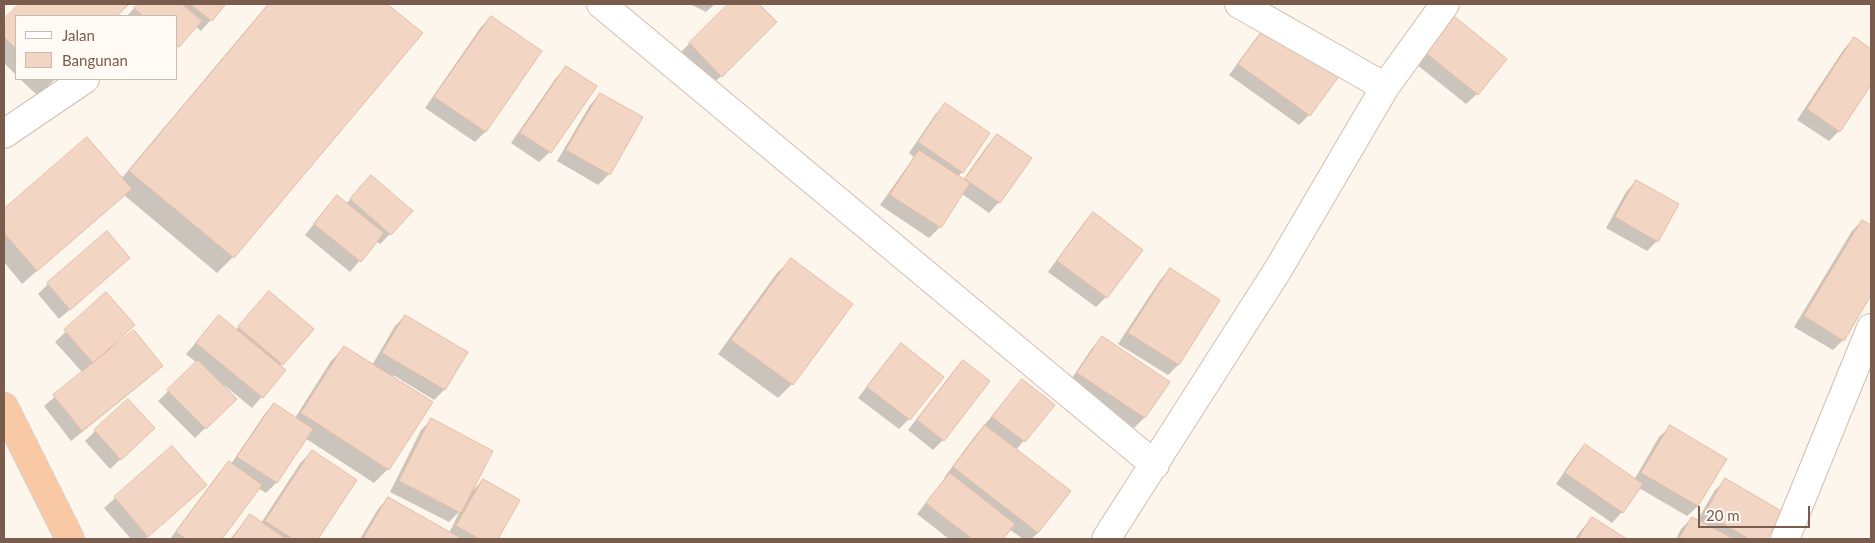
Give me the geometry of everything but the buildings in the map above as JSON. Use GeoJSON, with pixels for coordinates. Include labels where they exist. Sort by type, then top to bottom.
{"type":"FeatureCollection","features":[{"type":"Feature","properties":{"kind":"highway"},"geometry":{"type":"LineString","coordinates":[[4,407],[70,539]]}},
{"type":"Feature","properties":{"kind":"street"},"geometry":{"type":"LineString","coordinates":[[601,4],[1155,465]]}},
{"type":"Feature","properties":{"kind":"street"},"geometry":{"type":"LineString","coordinates":[[1239,4],[1385,87]]}},
{"type":"Feature","properties":{"kind":"street"},"geometry":{"type":"LineString","coordinates":[[1106,539],[1279,268],[1385,87],[1445,4]]}},
{"type":"Feature","properties":{"kind":"street"},"geometry":{"type":"LineString","coordinates":[[4,134],[84,80]]}},
{"type":"Feature","properties":{"kind":"street"},"geometry":{"type":"LineString","coordinates":[[1785,539],[1871,328]]}}]}
